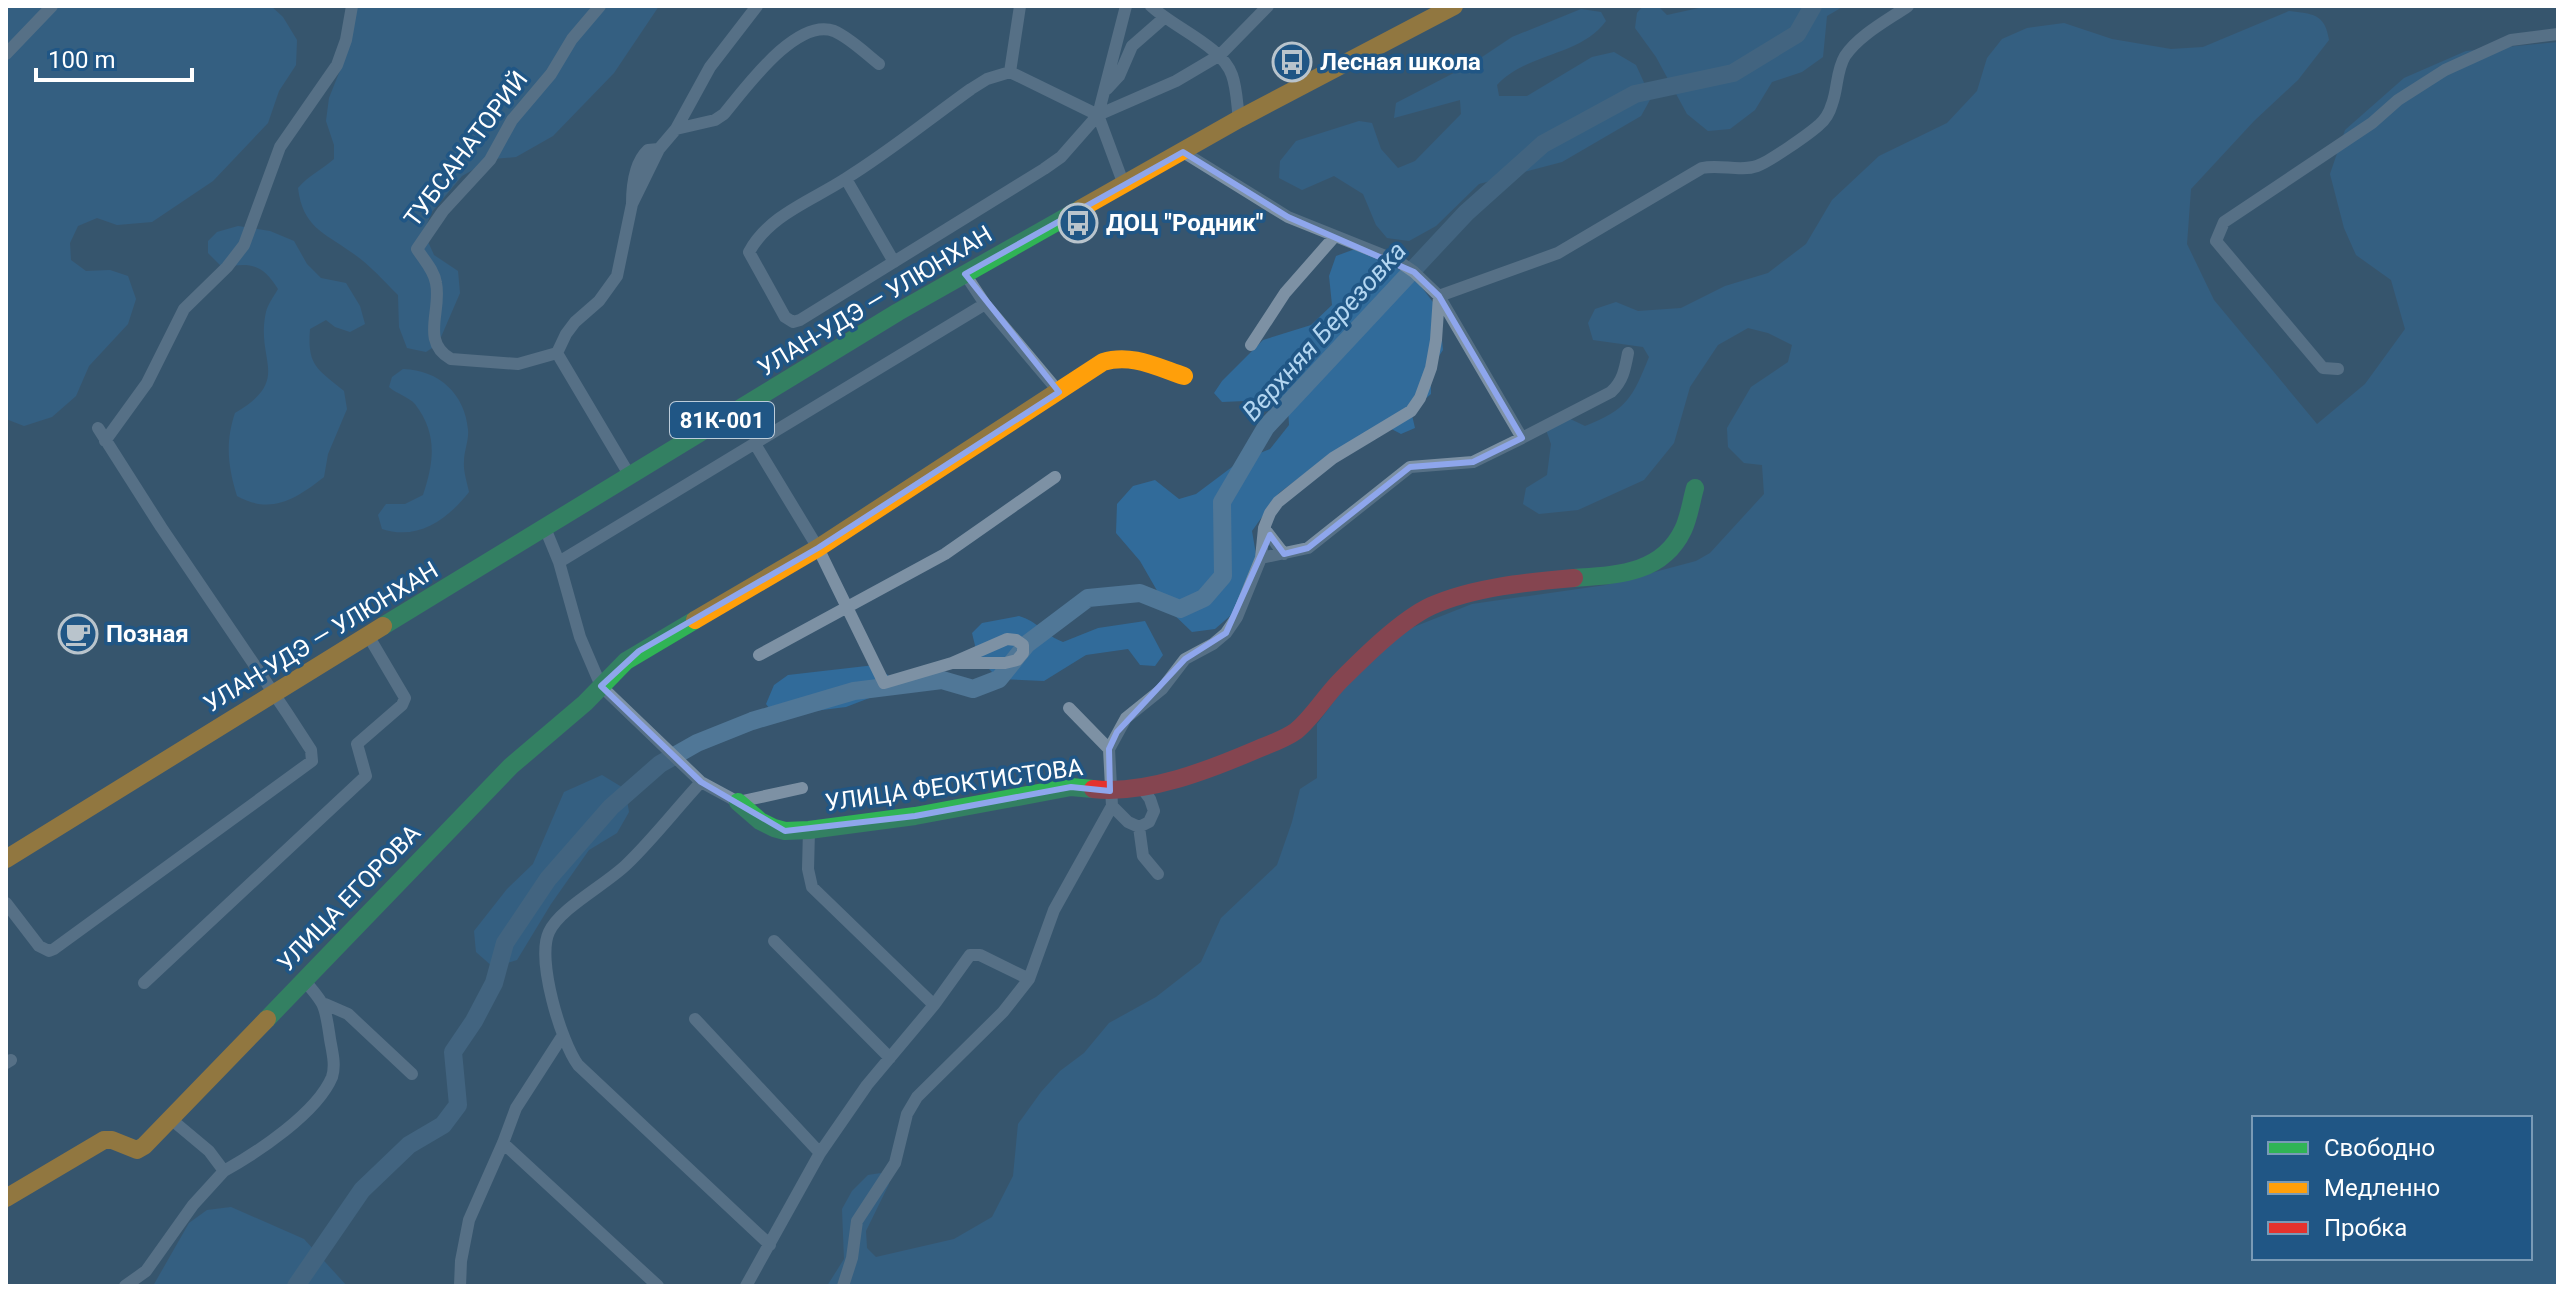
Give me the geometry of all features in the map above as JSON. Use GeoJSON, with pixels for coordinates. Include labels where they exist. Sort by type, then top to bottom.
{"type":"FeatureCollection","features":[{"type":"Feature","properties":{"kind":"street"},"geometry":{"type":"LineString","coordinates":[[6,54],[52,6]]}},
{"type":"Feature","properties":{"kind":"street"},"geometry":{"type":"LineString","coordinates":[[105,441],[147,383],[184,309],[227,267],[244,245],[280,147],[337,65],[346,40],[352,6]]}},
{"type":"Feature","properties":{"kind":"street","name":"ТУБСАНАТОРИЙ"},"geometry":{"type":"LineString","coordinates":[[557,353],[518,364],[451,359],[442,354],[434,338],[437,285],[417,249],[443,211],[490,160],[512,120],[551,74],[572,39],[600,6]]}},
{"type":"Feature","properties":{"kind":"street"},"geometry":{"type":"LineString","coordinates":[[630,476],[557,353],[566,334],[610,289],[617,276],[632,204],[659,149],[676,129],[710,67],[757,6]]}},
{"type":"Feature","properties":{"kind":"street"},"geometry":{"type":"LineString","coordinates":[[1010,72],[1020,6]]}},
{"type":"Feature","properties":{"kind":"street"},"geometry":{"type":"LineString","coordinates":[[1124,185],[1098,115],[1126,6]]}},
{"type":"Feature","properties":{"kind":"street"},"geometry":{"type":"LineString","coordinates":[[1151,6],[1220,55],[1232,73],[1239,119]]}},
{"type":"Feature","properties":{"kind":"street"},"geometry":{"type":"LineString","coordinates":[[1098,115],[1010,72],[987,79],[846,179],[784,214],[758,236],[749,252],[785,317],[793,322],[800,320],[1044,169],[1061,157],[1098,115],[1176,81],[1220,55],[1268,6]]}},
{"type":"Feature","properties":{"kind":"street","name":"УЛАН-УДЭ — УЛЮНХАН"},"geometry":{"type":"LineString","coordinates":[[6,859],[965,274],[1239,119],[1454,6]]}},
{"type":"Feature","properties":{"kind":"street"},"geometry":{"type":"LineString","coordinates":[[1439,296],[1558,253],[1702,168],[1713,165],[1746,168],[1769,160],[1820,125],[1833,102],[1845,56],[1856,44],[1908,6]]}},
{"type":"Feature","properties":{"kind":"street"},"geometry":{"type":"LineString","coordinates":[[1104,91],[1119,76],[1132,46],[1164,18]]}},
{"type":"Feature","properties":{"kind":"street"},"geometry":{"type":"LineString","coordinates":[[676,129],[715,120],[724,114],[771,59],[809,32],[821,29],[833,31],[879,64]]}},
{"type":"Feature","properties":{"kind":"street"},"geometry":{"type":"LineString","coordinates":[[2338,369],[2323,368],[2216,241],[2224,222],[2445,70],[2511,40],[2558,34]]}},
{"type":"Feature","properties":{"kind":"street"},"geometry":{"type":"LineString","coordinates":[[1183,152],[1263,204],[1398,261],[1414,272],[1439,296],[1522,438]]}},
{"type":"Feature","properties":{"kind":"street"},"geometry":{"type":"LineString","coordinates":[[846,179],[894,262]]}},
{"type":"Feature","properties":{"kind":"street"},"geometry":{"type":"LineString","coordinates":[[1251,345],[1285,293],[1335,236]]}},
{"type":"Feature","properties":{"kind":"street"},"geometry":{"type":"LineString","coordinates":[[965,274],[985,304],[1059,392]]}},
{"type":"Feature","properties":{"kind":"street"},"geometry":{"type":"LineString","coordinates":[[843,1286],[852,1258],[857,1221],[895,1163],[907,1114],[917,1097],[1003,1012],[1029,979],[1054,910],[1111,798],[1109,749],[1126,718],[1162,689],[1185,659],[1226,633],[1237,617],[1261,558],[1264,528],[1278,502],[1324,464],[1411,411],[1420,398],[1431,368],[1439,296]]}},
{"type":"Feature","properties":{"kind":"street"},"geometry":{"type":"LineString","coordinates":[[559,562],[985,304]]}},
{"type":"Feature","properties":{"kind":"street"},"geometry":{"type":"LineString","coordinates":[[1261,558],[1315,544],[1410,467],[1473,462],[1611,392],[1624,374],[1628,353]]}},
{"type":"Feature","properties":{"kind":"street","name":"УЛИЦА ЕГОРОВА"},"geometry":{"type":"LineString","coordinates":[[6,1198],[104,1140],[137,1150],[172,1120],[303,979],[511,766],[639,651],[818,548],[1114,357],[1125,357],[1184,376]]}},
{"type":"Feature","properties":{"kind":"street"},"geometry":{"type":"LineString","coordinates":[[6,903],[39,946],[49,951],[54,949],[312,761],[311,750],[98,428]]}},
{"type":"Feature","properties":{"kind":"street"},"geometry":{"type":"LineString","coordinates":[[755,444],[818,548],[884,683],[952,663],[1007,639],[1023,645],[1023,653],[1017,660],[1005,663],[952,663]]}},
{"type":"Feature","properties":{"kind":"street"},"geometry":{"type":"LineString","coordinates":[[759,655],[945,554],[1055,477]]}},
{"type":"Feature","properties":{"kind":"street","name":"УЛИЦА ФЕОКТИСТОВА"},"geometry":{"type":"LineString","coordinates":[[545,528],[559,562],[580,637],[601,686],[701,782],[738,802],[760,821],[785,831],[915,816],[1071,787],[1111,798],[1217,767],[1282,739],[1304,724],[1341,680],[1399,628],[1429,607],[1470,593],[1555,580],[1626,574],[1650,566],[1669,551],[1683,530],[1695,488]]}},
{"type":"Feature","properties":{"kind":"street"},"geometry":{"type":"LineString","coordinates":[[1264,528],[1284,554]]}},
{"type":"Feature","properties":{"kind":"street"},"geometry":{"type":"LineString","coordinates":[[144,983],[366,776],[357,744],[402,705],[405,698],[369,637]]}},
{"type":"Feature","properties":{"kind":"street"},"geometry":{"type":"LineString","coordinates":[[1069,708],[1109,749]]}},
{"type":"Feature","properties":{"kind":"street"},"geometry":{"type":"LineString","coordinates":[[701,782],[628,864],[550,928],[544,957],[563,1035],[578,1065],[770,1245]]}},
{"type":"Feature","properties":{"kind":"street"},"geometry":{"type":"LineString","coordinates":[[1139,827],[1149,822],[1154,811],[1141,787]]}},
{"type":"Feature","properties":{"kind":"street","name":"УЛИЦА ФЕОКТИСТОВА"},"geometry":{"type":"LineString","coordinates":[[738,802],[802,788]]}},
{"type":"Feature","properties":{"kind":"street"},"geometry":{"type":"LineString","coordinates":[[1111,798],[1128,822],[1139,827]]}},
{"type":"Feature","properties":{"kind":"street"},"geometry":{"type":"LineString","coordinates":[[1139,827],[1143,856],[1158,874]]}},
{"type":"Feature","properties":{"kind":"street"},"geometry":{"type":"LineString","coordinates":[[809,830],[808,869],[812,887],[934,1005]]}},
{"type":"Feature","properties":{"kind":"street"},"geometry":{"type":"LineString","coordinates":[[774,941],[890,1058]]}},
{"type":"Feature","properties":{"kind":"street"},"geometry":{"type":"LineString","coordinates":[[746,1286],[820,1153],[867,1085],[934,1005],[970,955],[980,955],[1029,979]]}},
{"type":"Feature","properties":{"kind":"street"},"geometry":{"type":"LineString","coordinates":[[303,979],[325,1004],[348,1014],[412,1074]]}},
{"type":"Feature","properties":{"kind":"street"},"geometry":{"type":"LineString","coordinates":[[125,1286],[146,1271],[193,1205],[224,1171],[274,1139],[325,1089],[333,1075],[334,1064],[325,1004]]}},
{"type":"Feature","properties":{"kind":"street"},"geometry":{"type":"LineString","coordinates":[[695,1019],[820,1153]]}},
{"type":"Feature","properties":{"kind":"street"},"geometry":{"type":"LineString","coordinates":[[460,1286],[469,1220],[520,1100],[563,1035]]}},
{"type":"Feature","properties":{"kind":"street"},"geometry":{"type":"LineString","coordinates":[[172,1120],[202,1144],[224,1171]]}},
{"type":"Feature","properties":{"kind":"street"},"geometry":{"type":"LineString","coordinates":[[503,1143],[658,1286]]}},
{"type":"Feature","properties":{"kind":"highlighted area"},"geometry":{"type":"Polygon","coordinates":[[[1183,152],[1288,217],[1414,272],[1439,296],[1522,438],[1473,462],[1410,467],[1308,548],[1284,554],[1270,535],[1226,633],[1185,659],[1117,732],[1109,749],[1110,791],[1071,787],[915,816],[785,831],[701,782],[601,686],[639,651],[818,548],[1059,392],[965,274],[1183,152]]]}},
{"type":"Feature","properties":{"kind":"shaded area"},"geometry":{"type":"Polygon","coordinates":[[[6,6],[271,6],[283,17],[297,40],[296,65],[279,91],[268,123],[213,181],[152,222],[117,225],[97,218],[78,226],[70,243],[71,260],[86,271],[110,270],[128,276],[136,299],[128,324],[89,366],[76,396],[52,417],[24,426],[6,419],[6,6]]]}},
{"type":"Feature","properties":{"kind":"shaded area"},"geometry":{"type":"Polygon","coordinates":[[[348,6],[659,6],[614,73],[553,136],[516,157],[492,159],[462,176],[431,213],[424,233],[434,255],[458,271],[460,293],[438,344],[426,352],[407,348],[399,327],[398,295],[364,262],[316,227],[304,212],[298,188],[334,159],[334,145],[326,121],[329,98],[345,58],[348,6]]]}},
{"type":"Feature","properties":{"kind":"shaded area"},"geometry":{"type":"Polygon","coordinates":[[[1643,6],[1658,6],[1667,15],[1708,6],[1844,6],[1827,16],[1823,57],[1802,72],[1772,82],[1755,110],[1730,129],[1708,131],[1687,114],[1656,57],[1635,28],[1637,13],[1643,6]]]}},
{"type":"Feature","properties":{"kind":"shaded area"},"geometry":{"type":"Polygon","coordinates":[[[1581,9],[1601,12],[1606,21],[1582,41],[1509,74],[1497,85],[1499,96],[1527,96],[1592,57],[1614,52],[1636,65],[1651,98],[1641,116],[1562,162],[1479,184],[1436,226],[1409,241],[1387,238],[1376,225],[1363,194],[1334,176],[1302,190],[1279,178],[1280,161],[1296,141],[1359,121],[1372,123],[1381,149],[1398,168],[1415,161],[1461,114],[1460,100],[1394,118],[1396,103],[1473,63],[1512,37],[1581,9]]]}},
{"type":"Feature","properties":{"kind":"shaded area"},"geometry":{"type":"Polygon","coordinates":[[[2289,11],[2316,16],[2327,31],[2329,40],[2298,80],[2254,121],[2191,189],[2187,244],[2214,300],[2317,424],[2365,384],[2405,329],[2391,280],[2356,255],[2344,228],[2330,174],[2345,130],[2404,78],[2466,51],[2558,42],[2558,1286],[827,1286],[844,1259],[842,1209],[852,1191],[868,1175],[881,1173],[889,1184],[866,1231],[867,1248],[876,1257],[954,1239],[992,1217],[1013,1176],[1018,1124],[1041,1092],[1060,1071],[1084,1053],[1109,1023],[1156,997],[1201,962],[1221,918],[1277,865],[1300,789],[1317,778],[1317,724],[1347,684],[1401,632],[1472,604],[1606,585],[1696,561],[1710,553],[1764,494],[1762,465],[1744,463],[1728,447],[1727,428],[1751,387],[1788,362],[1792,345],[1768,333],[1748,328],[1718,345],[1690,387],[1674,443],[1644,480],[1578,510],[1539,514],[1523,504],[1526,488],[1547,475],[1551,444],[1544,424],[1564,416],[1585,426],[1610,414],[1633,392],[1649,357],[1643,347],[1593,340],[1588,323],[1595,309],[1616,302],[1638,311],[1681,308],[1725,286],[1768,273],[1806,244],[1832,200],[1879,156],[1947,123],[1977,91],[1987,58],[2002,39],[2027,28],[2064,23],[2112,39],[2171,49],[2203,47],[2289,11]]]}},
{"type":"Feature","properties":{"kind":"shaded area"},"geometry":{"type":"Polygon","coordinates":[[[238,226],[270,231],[294,241],[307,264],[321,278],[346,283],[360,306],[365,324],[350,332],[326,320],[310,329],[312,359],[344,391],[347,409],[328,454],[324,477],[293,498],[272,504],[249,502],[237,496],[230,464],[230,434],[235,413],[253,401],[263,390],[267,379],[264,329],[267,309],[278,289],[261,270],[248,265],[222,267],[208,253],[208,241],[217,232],[238,226]]]}},
{"type":"Feature","properties":{"kind":"shaded area"},"geometry":{"type":"Polygon","coordinates":[[[1355,249],[1393,265],[1420,285],[1439,310],[1443,350],[1431,368],[1431,394],[1411,411],[1415,428],[1401,434],[1382,424],[1331,454],[1279,493],[1252,531],[1258,566],[1245,603],[1215,629],[1192,632],[1167,608],[1140,561],[1116,533],[1117,504],[1133,486],[1155,480],[1179,499],[1196,494],[1240,461],[1270,449],[1289,425],[1288,407],[1269,400],[1222,402],[1214,393],[1263,340],[1311,325],[1332,305],[1329,276],[1336,256],[1355,249]]]}},
{"type":"Feature","properties":{"kind":"shaded area"},"geometry":{"type":"Polygon","coordinates":[[[403,369],[416,370],[439,379],[462,405],[468,434],[464,465],[469,492],[452,511],[431,525],[420,530],[395,532],[382,529],[378,515],[386,504],[405,504],[423,495],[432,448],[428,426],[422,415],[412,402],[389,387],[392,377],[403,369]]]}},
{"type":"Feature","properties":{"kind":"shaded area"},"geometry":{"type":"Polygon","coordinates":[[[1019,616],[1063,642],[1098,628],[1145,621],[1163,655],[1155,666],[1140,665],[1128,649],[1086,655],[1044,681],[999,679],[978,658],[972,633],[982,623],[1019,616]]]}},
{"type":"Feature","properties":{"kind":"shaded area"},"geometry":{"type":"Polygon","coordinates":[[[875,665],[889,676],[885,692],[846,707],[775,716],[766,704],[774,685],[788,675],[875,665]]]}},
{"type":"Feature","properties":{"kind":"shaded area"},"geometry":{"type":"Polygon","coordinates":[[[602,775],[625,789],[629,812],[617,833],[589,850],[517,960],[493,967],[476,952],[474,931],[507,889],[533,864],[564,792],[602,775]]]}},
{"type":"Feature","properties":{"kind":"shaded area"},"geometry":{"type":"Polygon","coordinates":[[[231,1207],[304,1239],[347,1286],[153,1286],[189,1223],[207,1210],[231,1207]]]}},
{"type":"Feature","properties":{"kind":"waterway","name":"Верхняя Березовка"},"geometry":{"type":"LineString","coordinates":[[296,1286],[362,1190],[409,1145],[443,1125],[458,1105],[453,1052],[494,983],[505,943],[548,879],[611,807],[660,764],[697,743],[752,721],[854,691],[942,680],[973,689],[999,679],[1027,644],[1088,598],[1140,593],[1180,609],[1204,598],[1223,576],[1222,502],[1266,427],[1466,213],[1543,144],[1635,94],[1733,73],[1797,34],[1813,6]]}},
{"type":"Feature","properties":{"kind":"traffic: fast"},"geometry":{"type":"LineString","coordinates":[[383,626],[898,312],[1080,209]]}},
{"type":"Feature","properties":{"kind":"traffic: fast"},"geometry":{"type":"LineString","coordinates":[[1574,578],[1622,573],[1651,564],[1663,556],[1683,530],[1695,488]]}},
{"type":"Feature","properties":{"kind":"traffic: fast"},"geometry":{"type":"LineString","coordinates":[[267,1019],[511,766],[585,703],[626,661],[695,620]]}},
{"type":"Feature","properties":{"kind":"traffic: fast"},"geometry":{"type":"LineString","coordinates":[[738,802],[760,821],[785,831],[915,816],[1071,787],[1093,789]]}},
{"type":"Feature","properties":{"kind":"traffic: slow"},"geometry":{"type":"LineString","coordinates":[[1080,209],[1239,119],[1454,6]]}},
{"type":"Feature","properties":{"kind":"traffic: slow"},"geometry":{"type":"LineString","coordinates":[[695,620],[818,548],[1103,362],[1134,360],[1184,376]]}},
{"type":"Feature","properties":{"kind":"traffic: slow"},"geometry":{"type":"LineString","coordinates":[[6,859],[383,626]]}},
{"type":"Feature","properties":{"kind":"traffic: slow"},"geometry":{"type":"LineString","coordinates":[[6,1198],[104,1140],[137,1150],[144,1146],[267,1019]]}},
{"type":"Feature","properties":{"kind":"traffic: jam"},"geometry":{"type":"LineString","coordinates":[[1093,789],[1156,785],[1219,765],[1287,736],[1302,725],[1335,686],[1372,650],[1408,620],[1431,606],[1483,590],[1574,578]]}},
{"type":"Feature","properties":{"kind":"place","name":"Лесная школа"},"geometry":{"type":"Point","coordinates":[1292,62]}},
{"type":"Feature","properties":{"kind":"place","name":"ДОЦ \"Родник\""},"geometry":{"type":"Point","coordinates":[1078,223]}},
{"type":"Feature","properties":{"kind":"place","name":"Позная"},"geometry":{"type":"Point","coordinates":[78,634]}}]}
